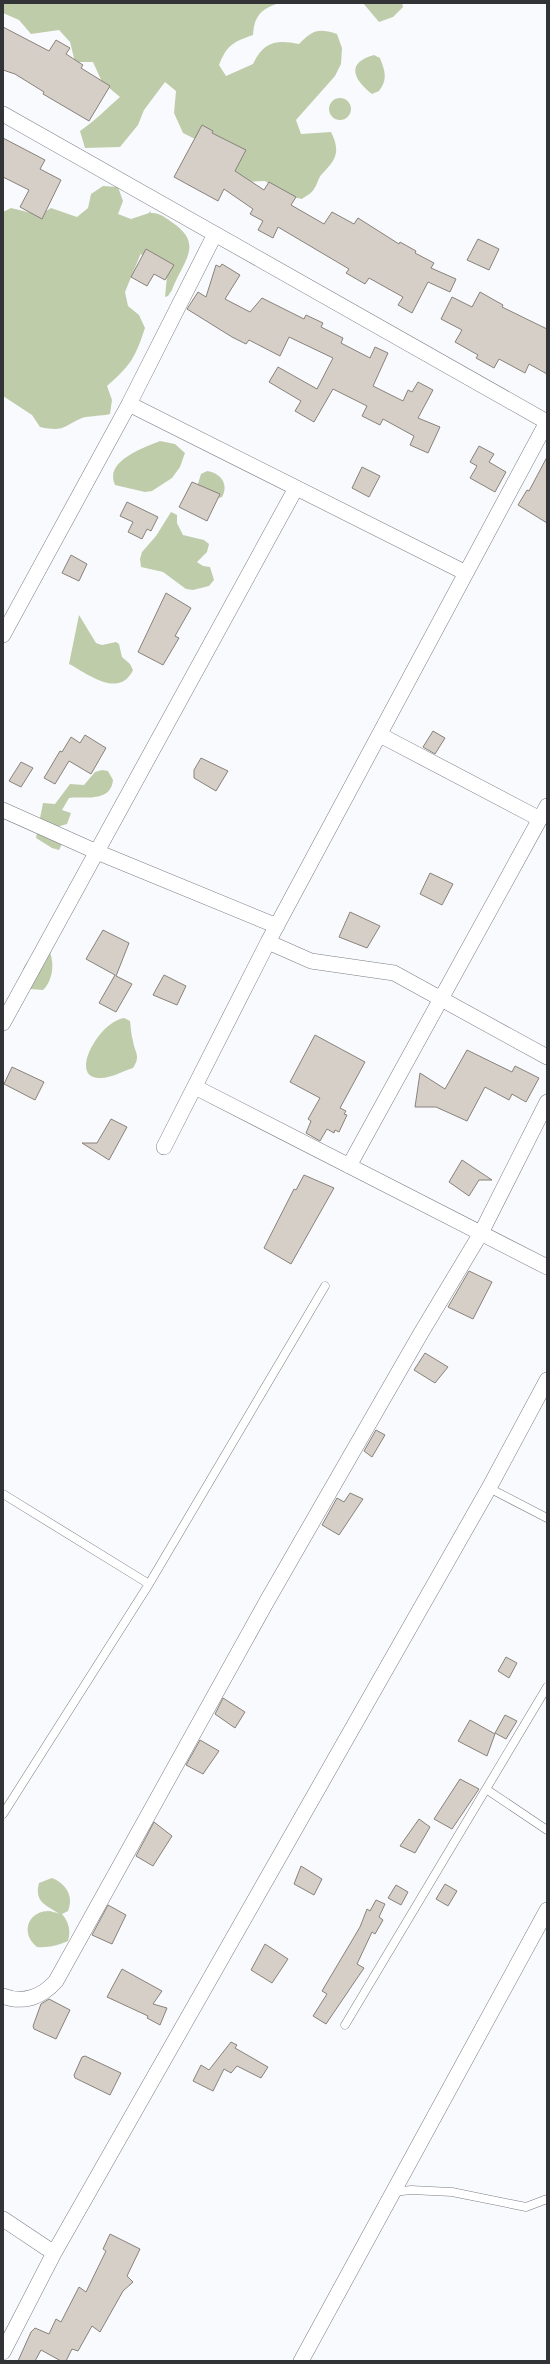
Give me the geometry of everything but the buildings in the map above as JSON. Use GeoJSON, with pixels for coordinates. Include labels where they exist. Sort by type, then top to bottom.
{"type":"FeatureCollection","features":[{"type":"Feature","properties":{"kind":"street"},"geometry":{"type":"LineString","coordinates":[[3,114],[547,422],[268,942],[164,1147]]}},
{"type":"Feature","properties":{"kind":"street"},"geometry":{"type":"LineString","coordinates":[[3,635],[129,404],[215,234]]}},
{"type":"Feature","properties":{"kind":"street"},"geometry":{"type":"LineString","coordinates":[[129,404],[466,573]]}},
{"type":"Feature","properties":{"kind":"street"},"geometry":{"type":"LineString","coordinates":[[3,1023],[296,488]]}},
{"type":"Feature","properties":{"kind":"street"},"geometry":{"type":"LineString","coordinates":[[380,735],[540,819]]}},
{"type":"Feature","properties":{"kind":"street"},"geometry":{"type":"LineString","coordinates":[[350,1166],[547,806]]}},
{"type":"Feature","properties":{"kind":"street"},"geometry":{"type":"LineString","coordinates":[[3,810],[97,852],[277,926]]}},
{"type":"Feature","properties":{"kind":"street"},"geometry":{"type":"LineString","coordinates":[[268,942],[311,961],[394,973],[547,1057]]}},
{"type":"Feature","properties":{"kind":"street"},"geometry":{"type":"LineString","coordinates":[[195,1087],[547,1266]]}},
{"type":"Feature","properties":{"kind":"street"},"geometry":{"type":"LineString","coordinates":[[3,1996],[8,1998],[35,1998],[47,1991],[56,1981],[271,1594],[421,1333],[482,1233],[547,1102]]}},
{"type":"Feature","properties":{"kind":"street"},"geometry":{"type":"LineString","coordinates":[[3,2352],[54,2253],[489,1488],[547,1380]]}},
{"type":"Feature","properties":{"kind":"street"},"geometry":{"type":"LineString","coordinates":[[301,2361],[547,1910]]}},
{"type":"Feature","properties":{"kind":"street"},"geometry":{"type":"LineString","coordinates":[[3,2219],[54,2253]]}},
{"type":"Feature","properties":{"kind":"lane"},"geometry":{"type":"LineString","coordinates":[[3,1814],[149,1584],[325,1286]]}},
{"type":"Feature","properties":{"kind":"lane"},"geometry":{"type":"LineString","coordinates":[[489,1488],[547,1518]]}},
{"type":"Feature","properties":{"kind":"lane"},"geometry":{"type":"LineString","coordinates":[[3,1494],[149,1584]]}},
{"type":"Feature","properties":{"kind":"lane"},"geometry":{"type":"LineString","coordinates":[[345,2025],[547,1687]]}},
{"type":"Feature","properties":{"kind":"lane"},"geometry":{"type":"LineString","coordinates":[[486,1789],[547,1830]]}},
{"type":"Feature","properties":{"kind":"lane"},"geometry":{"type":"LineString","coordinates":[[393,2192],[452,2192],[526,2207],[547,2199]]}},
{"type":"Feature","properties":{"kind":"green space"},"geometry":{"type":"Polygon","coordinates":[[[3,3],[279,3],[267,8],[260,14],[255,23],[253,35],[232,45],[225,53],[219,65],[226,76],[253,64],[261,51],[271,44],[284,42],[299,44],[312,33],[320,31],[337,34],[342,48],[341,64],[335,76],[296,120],[301,134],[331,132],[336,145],[333,160],[319,178],[313,190],[302,199],[288,196],[265,181],[241,182],[195,139],[183,133],[174,113],[176,91],[165,82],[144,110],[138,125],[120,147],[85,148],[80,131],[96,119],[120,97],[102,82],[93,62],[75,62],[70,42],[59,30],[31,34],[19,20],[3,13],[3,3]]]}},
{"type":"Feature","properties":{"kind":"green space"},"geometry":{"type":"Polygon","coordinates":[[[363,3],[402,3],[403,7],[393,17],[379,22],[363,3]]]}},
{"type":"Feature","properties":{"kind":"green space"},"geometry":{"type":"Polygon","coordinates":[[[374,55],[380,58],[385,79],[379,91],[372,94],[357,78],[355,72],[359,62],[374,55]]]}},
{"type":"Feature","properties":{"kind":"green space"},"geometry":{"type":"Polygon","coordinates":[[[340,98],[348,101],[351,109],[348,117],[340,120],[332,117],[329,109],[332,101],[340,98]]]}},
{"type":"Feature","properties":{"kind":"green space"},"geometry":{"type":"Polygon","coordinates":[[[103,186],[118,187],[123,201],[118,214],[131,219],[149,213],[150,211],[151,213],[157,213],[162,216],[183,231],[188,239],[188,254],[172,290],[168,296],[165,297],[167,276],[148,252],[141,255],[141,253],[125,292],[128,306],[139,315],[145,328],[135,354],[122,372],[107,386],[112,400],[110,414],[82,418],[59,429],[40,427],[32,415],[3,396],[3,212],[11,208],[40,215],[51,208],[77,217],[88,208],[91,194],[103,186]]]}},
{"type":"Feature","properties":{"kind":"green space"},"geometry":{"type":"Polygon","coordinates":[[[160,441],[175,444],[185,453],[180,467],[172,478],[152,491],[145,492],[115,485],[113,477],[115,469],[120,462],[144,447],[160,441]]]}},
{"type":"Feature","properties":{"kind":"green space"},"geometry":{"type":"Polygon","coordinates":[[[207,471],[216,474],[222,480],[225,488],[222,497],[216,499],[197,487],[201,474],[207,471]]]}},
{"type":"Feature","properties":{"kind":"green space"},"geometry":{"type":"Polygon","coordinates":[[[171,512],[177,515],[177,523],[183,535],[204,540],[209,544],[207,552],[197,562],[203,566],[210,567],[214,580],[209,586],[193,590],[186,589],[163,572],[141,567],[140,559],[142,552],[156,536],[171,512]]]}},
{"type":"Feature","properties":{"kind":"green space"},"geometry":{"type":"Polygon","coordinates":[[[79,615],[96,643],[102,645],[116,642],[119,644],[122,657],[130,664],[133,670],[127,679],[119,683],[102,681],[69,664],[79,615]]]}},
{"type":"Feature","properties":{"kind":"green space"},"geometry":{"type":"Polygon","coordinates":[[[102,770],[108,771],[113,780],[111,787],[107,792],[96,797],[69,798],[62,810],[71,813],[67,824],[57,827],[62,844],[59,850],[52,848],[36,838],[43,803],[55,804],[70,784],[84,785],[95,772],[102,770]]]}},
{"type":"Feature","properties":{"kind":"green space"},"geometry":{"type":"Polygon","coordinates":[[[49,950],[52,960],[52,971],[49,982],[43,990],[30,989],[26,983],[23,969],[33,956],[40,952],[49,950]]]}},
{"type":"Feature","properties":{"kind":"green space"},"geometry":{"type":"Polygon","coordinates":[[[124,1018],[130,1021],[137,1054],[137,1060],[133,1068],[109,1077],[101,1078],[91,1076],[87,1070],[86,1061],[96,1039],[114,1022],[124,1018]]]}},
{"type":"Feature","properties":{"kind":"green space"},"geometry":{"type":"Polygon","coordinates":[[[52,1878],[61,1883],[68,1891],[70,1905],[68,1911],[62,1914],[69,1927],[69,1937],[68,1941],[57,1945],[37,1947],[29,1936],[28,1925],[31,1920],[35,1915],[41,1912],[49,1911],[60,1914],[42,1902],[38,1895],[39,1883],[52,1878]]]}}]}
